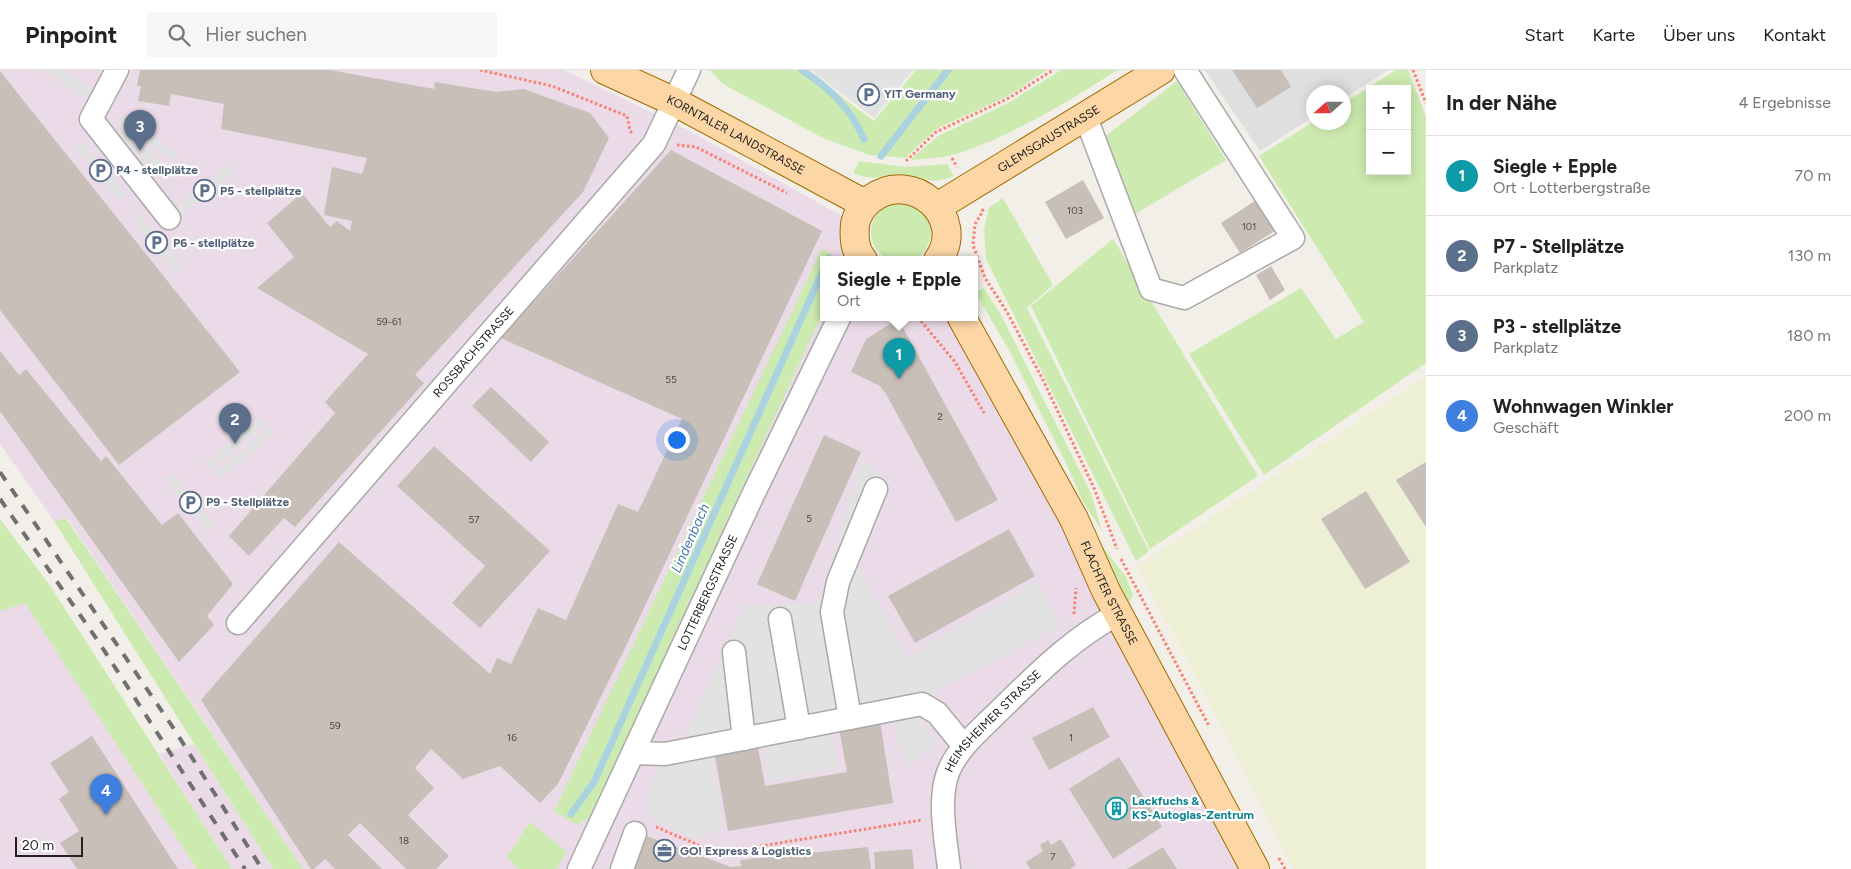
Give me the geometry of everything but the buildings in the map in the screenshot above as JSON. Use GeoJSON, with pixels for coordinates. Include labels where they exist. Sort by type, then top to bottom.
{"type":"FeatureCollection","features":[{"type":"Feature","properties":{"kind":"main road","name":"KORNTALER LANDSTRASSE"},"geometry":{"type":"LineString","coordinates":[[605,70],[674,102],[865,204]]}},
{"type":"Feature","properties":{"kind":"main road","name":"GLEMSGAUSTRASSE"},"geometry":{"type":"LineString","coordinates":[[937,207],[1086,118],[1161,70]]}},
{"type":"Feature","properties":{"kind":"main road"},"geometry":{"type":"LineString","coordinates":[[860,256],[854,238],[856,220],[865,204],[882,191],[902,188],[922,193],[937,207],[944,219],[945,246],[940,256]]}},
{"type":"Feature","properties":{"kind":"main road","name":"FLACHTER STRASSE"},"geometry":{"type":"LineString","coordinates":[[964,321],[1074,519],[1118,614],[1255,869]]}},
{"type":"Feature","properties":{"kind":"street"},"geometry":{"type":"LineString","coordinates":[[117,70],[91,119],[169,218]]}},
{"type":"Feature","properties":{"kind":"street","name":"ROSSBACHSTRASSE"},"geometry":{"type":"LineString","coordinates":[[238,623],[648,151],[662,131],[689,70]]}},
{"type":"Feature","properties":{"kind":"street"},"geometry":{"type":"LineString","coordinates":[[1086,118],[1151,289],[1184,298],[1293,238],[1185,70]]}},
{"type":"Feature","properties":{"kind":"street","name":"LOTTERBERGSTRASSE"},"geometry":{"type":"LineString","coordinates":[[584,867],[632,753],[838,321]]}},
{"type":"Feature","properties":{"kind":"street"},"geometry":{"type":"LineString","coordinates":[[850,718],[832,612],[838,582],[876,489]]}},
{"type":"Feature","properties":{"kind":"street","name":"HEIMSHEIMER STRASSE"},"geometry":{"type":"LineString","coordinates":[[949,869],[943,816],[948,771],[964,746],[1057,654],[1078,637],[1118,614]]}},
{"type":"Feature","properties":{"kind":"street"},"geometry":{"type":"LineString","coordinates":[[780,619],[798,728]]}},
{"type":"Feature","properties":{"kind":"street"},"geometry":{"type":"LineString","coordinates":[[734,652],[744,739]]}},
{"type":"Feature","properties":{"kind":"street"},"geometry":{"type":"LineString","coordinates":[[632,753],[664,754],[922,704],[937,713],[964,746]]}},
{"type":"Feature","properties":{"kind":"street"},"geometry":{"type":"LineString","coordinates":[[622,869],[642,829]]}},
{"type":"Feature","properties":{"kind":"path"},"geometry":{"type":"LineString","coordinates":[[906,161],[936,132],[1009,98],[1052,70]]}},
{"type":"Feature","properties":{"kind":"path"},"geometry":{"type":"LineString","coordinates":[[1413,70],[1426,103]]}},
{"type":"Feature","properties":{"kind":"path"},"geometry":{"type":"LineString","coordinates":[[972,245],[976,256]]}},
{"type":"Feature","properties":{"kind":"path"},"geometry":{"type":"LineString","coordinates":[[978,260],[985,278],[1007,312],[1043,380],[1094,488],[1119,554]]}},
{"type":"Feature","properties":{"kind":"path"},"geometry":{"type":"LineString","coordinates":[[921,321],[955,362],[989,422]]}},
{"type":"Feature","properties":{"kind":"path"},"geometry":{"type":"LineString","coordinates":[[1074,580],[1076,587],[1074,613],[1078,637]]}},
{"type":"Feature","properties":{"kind":"path"},"geometry":{"type":"LineString","coordinates":[[642,829],[717,853],[943,816]]}},
{"type":"Feature","properties":{"kind":"shaded area"},"geometry":{"type":"Polygon","coordinates":[[[0,70],[564,70],[684,128],[844,217],[855,256],[820,256],[820,321],[961,321],[1255,869],[303,869],[67,518],[54,521],[0,444],[0,70]]]}},
{"type":"Feature","properties":{"kind":"shaded area"},"geometry":{"type":"Polygon","coordinates":[[[42,70],[62,70],[93,89],[87,98],[42,70]]]}},
{"type":"Feature","properties":{"kind":"shaded area","name":"YIT Germany"},"geometry":{"type":"Polygon","coordinates":[[[811,70],[913,70],[874,118],[811,70]]]}},
{"type":"Feature","properties":{"kind":"shaded area"},"geometry":{"type":"Polygon","coordinates":[[[1205,70],[1388,70],[1351,94],[1351,85],[1306,85],[1306,121],[1260,151],[1205,70]]]}},
{"type":"Feature","properties":{"kind":"shaded area"},"geometry":{"type":"Polygon","coordinates":[[[121,114],[178,153],[173,161],[116,122],[121,114]]]}},
{"type":"Feature","properties":{"kind":"shaded area"},"geometry":{"type":"Polygon","coordinates":[[[114,127],[171,166],[166,174],[109,135],[114,127]]]}},
{"type":"Feature","properties":{"kind":"shaded area","name":"P4 - stellplätze"},"geometry":{"type":"Polygon","coordinates":[[[82,141],[126,194],[118,200],[74,147],[82,141]]]}},
{"type":"Feature","properties":{"kind":"shaded area","name":"P5 - stellplätze"},"geometry":{"type":"Polygon","coordinates":[[[227,165],[234,173],[180,216],[174,208],[227,165]]]}},
{"type":"Feature","properties":{"kind":"shaded area","name":"P6 - stellplätze"},"geometry":{"type":"Polygon","coordinates":[[[139,213],[183,266],[176,273],[132,220],[139,213]]]}},
{"type":"Feature","properties":{"kind":"shaded area"},"geometry":{"type":"Polygon","coordinates":[[[260,417],[266,424],[210,470],[204,463],[260,417]]]}},
{"type":"Feature","properties":{"kind":"shaded area"},"geometry":{"type":"Polygon","coordinates":[[[269,427],[275,434],[218,480],[213,473],[269,427]]]}},
{"type":"Feature","properties":{"kind":"shaded area"},"geometry":{"type":"Polygon","coordinates":[[[862,460],[890,483],[858,566],[907,657],[1037,581],[1060,625],[938,691],[920,720],[939,742],[906,767],[891,716],[833,726],[838,768],[768,782],[760,732],[710,742],[723,827],[697,840],[650,816],[644,799],[659,769],[687,732],[745,605],[818,604],[862,460]]]}},
{"type":"Feature","properties":{"kind":"shaded area","name":"P9 - Stellplätze"},"geometry":{"type":"Polygon","coordinates":[[[173,473],[215,525],[207,531],[165,479],[173,473]]]}},
{"type":"Feature","properties":{"kind":"shaded area"},"geometry":{"type":"Polygon","coordinates":[[[25,602],[197,869],[0,869],[0,611],[25,602]]]}},
{"type":"Feature","properties":{"kind":"shaded area"},"geometry":{"type":"Polygon","coordinates":[[[194,744],[273,869],[232,869],[159,754],[194,744]]]}},
{"type":"Feature","properties":{"kind":"green space"},"geometry":{"type":"Polygon","coordinates":[[[710,70],[806,70],[874,121],[916,70],[1047,70],[1008,96],[936,129],[905,158],[869,155],[821,137],[723,84],[710,70]]]}},
{"type":"Feature","properties":{"kind":"green space"},"geometry":{"type":"Polygon","coordinates":[[[1061,70],[1117,70],[1038,118],[994,140],[952,155],[910,160],[938,136],[1008,103],[1061,70]]]}},
{"type":"Feature","properties":{"kind":"green space"},"geometry":{"type":"Polygon","coordinates":[[[1396,70],[1408,70],[1426,117],[1426,363],[1264,475],[1189,354],[1301,288],[1336,339],[1364,322],[1259,156],[1306,126],[1306,130],[1351,130],[1351,99],[1366,89],[1366,175],[1411,175],[1411,85],[1372,85],[1396,70]]]}},
{"type":"Feature","properties":{"kind":"green space"},"geometry":{"type":"Polygon","coordinates":[[[1177,81],[1226,160],[1135,214],[1103,138],[1177,81]]]}},
{"type":"Feature","properties":{"kind":"green space"},"geometry":{"type":"Polygon","coordinates":[[[859,161],[905,167],[947,164],[954,176],[931,181],[908,175],[867,177],[853,173],[859,161]]]}},
{"type":"Feature","properties":{"kind":"green space"},"geometry":{"type":"Polygon","coordinates":[[[1003,198],[1053,285],[1027,308],[1149,551],[1136,561],[986,259],[984,229],[989,208],[1003,198]]]}},
{"type":"Feature","properties":{"kind":"green space"},"geometry":{"type":"Polygon","coordinates":[[[901,202],[917,207],[922,211],[930,226],[930,238],[926,248],[918,256],[884,256],[876,248],[871,232],[876,216],[880,211],[885,207],[901,202]]]}},
{"type":"Feature","properties":{"kind":"green space"},"geometry":{"type":"Polygon","coordinates":[[[1113,239],[1258,476],[1150,549],[1031,306],[1113,239]]]}},
{"type":"Feature","properties":{"kind":"green space"},"geometry":{"type":"Polygon","coordinates":[[[822,248],[833,256],[820,256],[820,319],[591,816],[577,825],[554,811],[822,248]]]}},
{"type":"Feature","properties":{"kind":"green space"},"geometry":{"type":"Polygon","coordinates":[[[984,288],[1001,315],[1091,493],[1102,531],[1083,502],[1067,465],[1009,350],[978,297],[978,291],[984,288]]]}},
{"type":"Feature","properties":{"kind":"green space"},"geometry":{"type":"Polygon","coordinates":[[[1426,376],[1426,869],[1294,869],[1138,566],[1426,376]]]}},
{"type":"Feature","properties":{"kind":"green space"},"geometry":{"type":"Polygon","coordinates":[[[66,518],[303,869],[273,869],[54,521],[66,518]]]}},
{"type":"Feature","properties":{"kind":"green space"},"geometry":{"type":"Polygon","coordinates":[[[0,519],[51,587],[232,869],[197,869],[25,603],[0,611],[0,519]]]}},
{"type":"Feature","properties":{"kind":"green space"},"geometry":{"type":"Polygon","coordinates":[[[1093,534],[1126,577],[1133,595],[1130,602],[1125,598],[1093,534]]]}},
{"type":"Feature","properties":{"kind":"green space"},"geometry":{"type":"Polygon","coordinates":[[[530,822],[567,852],[556,869],[519,869],[507,857],[530,822]]]}},
{"type":"Feature","properties":{"kind":"waterway"},"geometry":{"type":"LineString","coordinates":[[802,70],[822,84],[839,100],[859,128],[864,139]]}},
{"type":"Feature","properties":{"kind":"waterway","name":"Lindenbach"},"geometry":{"type":"LineString","coordinates":[[881,156],[948,70]]}},
{"type":"Feature","properties":{"kind":"waterway","name":"Lindenbach"},"geometry":{"type":"LineString","coordinates":[[571,814],[594,782],[820,277]]}},
{"type":"Feature","properties":{"kind":"railway"},"geometry":{"type":"LineString","coordinates":[[0,472],[174,729],[262,869]]}},
{"type":"Feature","properties":{"kind":"railway"},"geometry":{"type":"LineString","coordinates":[[0,499],[98,641],[245,869]]}},
{"type":"Feature","properties":{"kind":"place","name":"YIT Germany"},"geometry":{"type":"Point","coordinates":[868,94]}},
{"type":"Feature","properties":{"kind":"place","name":"P3 - stellplätze"},"geometry":{"type":"Point","coordinates":[140,151]}},
{"type":"Feature","properties":{"kind":"place","name":"P4 - stellplätze"},"geometry":{"type":"Point","coordinates":[100,170]}},
{"type":"Feature","properties":{"kind":"place","name":"P5 - stellplätze"},"geometry":{"type":"Point","coordinates":[204,191]}},
{"type":"Feature","properties":{"kind":"place","name":"P6 - stellplätze"},"geometry":{"type":"Point","coordinates":[157,243]}},
{"type":"Feature","properties":{"kind":"place","name":"Siegle + Epple"},"geometry":{"type":"Point","coordinates":[899,379]}},
{"type":"Feature","properties":{"kind":"place","name":"P7 - Stellplätze"},"geometry":{"type":"Point","coordinates":[235,444]}},
{"type":"Feature","properties":{"kind":"place","name":"P9 - Stellplätze"},"geometry":{"type":"Point","coordinates":[190,502]}},
{"type":"Feature","properties":{"kind":"place","name":"Lackfuchs & KS-Autoglas-Zentrum"},"geometry":{"type":"Point","coordinates":[1116,808]}},
{"type":"Feature","properties":{"kind":"place","name":"Wohnwagen Winkler"},"geometry":{"type":"Point","coordinates":[106,815]}},
{"type":"Feature","properties":{"kind":"place","name":"GO! Express & Logistics"},"geometry":{"type":"Point","coordinates":[664,851]}}]}
